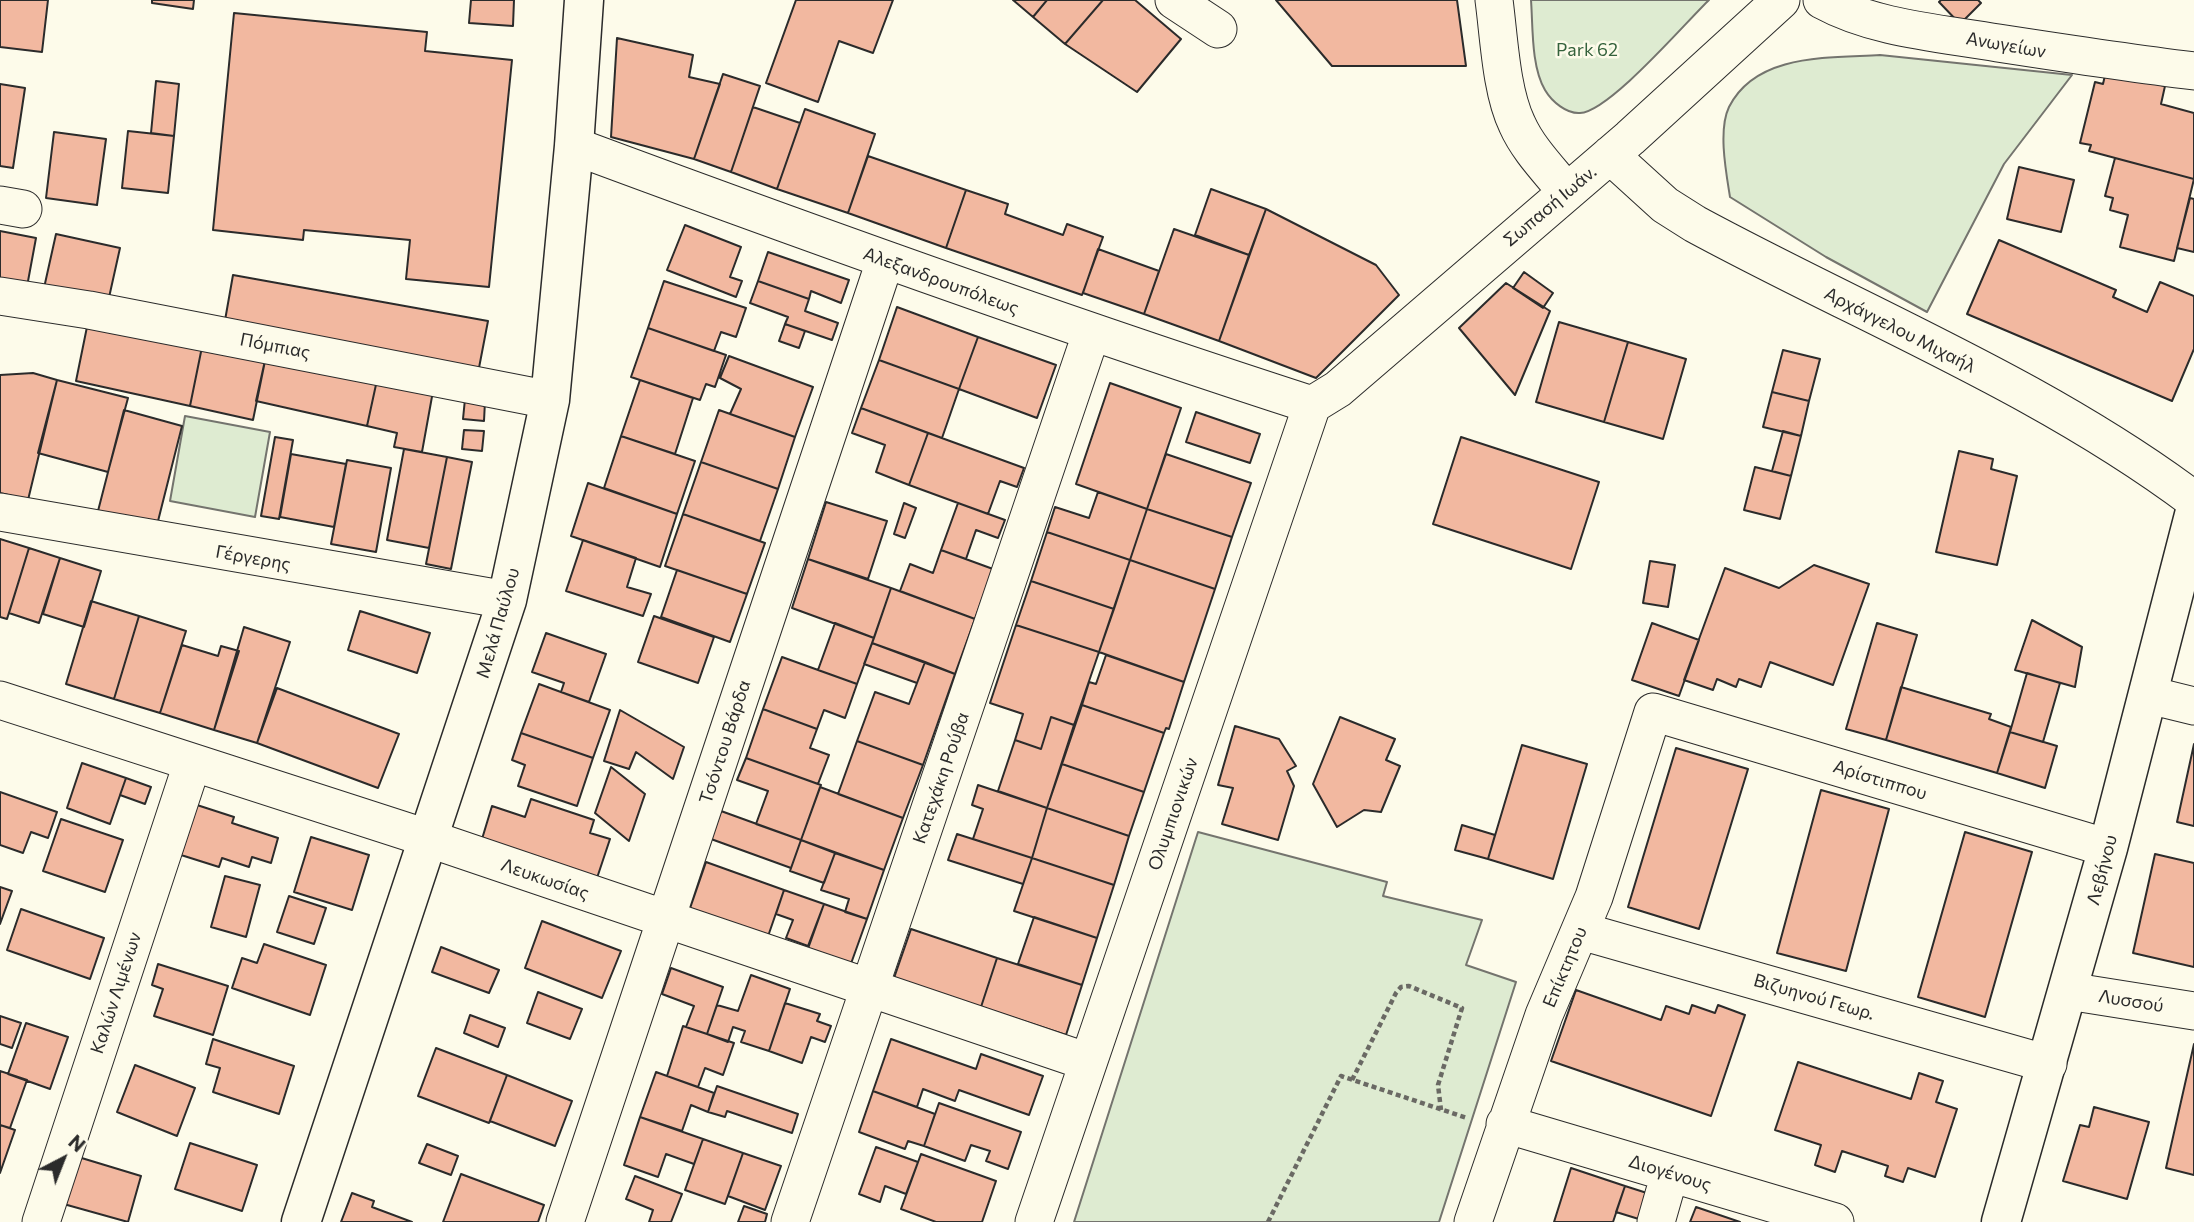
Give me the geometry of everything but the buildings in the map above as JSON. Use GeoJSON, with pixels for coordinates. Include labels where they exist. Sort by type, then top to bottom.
{"type":"FeatureCollection","features":[{"type":"Feature","properties":{"kind":"street","name":"Μελά Παύλου"},"geometry":{"type":"LineString","coordinates":[[301,1222],[508,600],[550,400],[574,146],[584,0]]}},
{"type":"Feature","properties":{"kind":"street"},"geometry":{"type":"LineString","coordinates":[[1174,0],[1218,29]]}},
{"type":"Feature","properties":{"kind":"street"},"geometry":{"type":"LineString","coordinates":[[1494,0],[1508,92],[1517,124],[1540,160],[1566,191]]}},
{"type":"Feature","properties":{"kind":"street","name":"Σωπασή Ιωάν."},"geometry":{"type":"LineString","coordinates":[[1312,405],[1338,389],[1610,155],[1781,0]]}},
{"type":"Feature","properties":{"kind":"street","name":"Ανωγείων"},"geometry":{"type":"LineString","coordinates":[[1822,0],[1875,21],[1905,27],[2055,53],[2194,71]]}},
{"type":"Feature","properties":{"kind":"street","name":"Αλεξανδρουπόλεως"},"geometry":{"type":"LineString","coordinates":[[574,146],[1091,334],[1312,405]]}},
{"type":"Feature","properties":{"kind":"street","name":"Αρχάγγελου Μιχαήλ"},"geometry":{"type":"LineString","coordinates":[[1610,155],[1665,205],[1695,224],[1962,360],[2060,414],[2141,462],[2194,500]]}},
{"type":"Feature","properties":{"kind":"street","name":"Τσόντου Βάρδα"},"geometry":{"type":"LineString","coordinates":[[565,1222],[885,261]]}},
{"type":"Feature","properties":{"kind":"street","name":"Πόμπιας"},"geometry":{"type":"LineString","coordinates":[[0,296],[89,310],[550,400]]}},
{"type":"Feature","properties":{"kind":"street","name":"Κατεχάκη Ρούβα"},"geometry":{"type":"LineString","coordinates":[[790,1222],[1091,334]]}},
{"type":"Feature","properties":{"kind":"street","name":"Ολυμπιονικών"},"geometry":{"type":"LineString","coordinates":[[1034,1222],[1312,405]]}},
{"type":"Feature","properties":{"kind":"street","name":"Γέργερης"},"geometry":{"type":"LineString","coordinates":[[0,512],[508,600]]}},
{"type":"Feature","properties":{"kind":"street","name":"Λεβήνου"},"geometry":{"type":"LineString","coordinates":[[2001,1222],[2108,848],[2194,515]]}},
{"type":"Feature","properties":{"kind":"street"},"geometry":{"type":"LineString","coordinates":[[2149,695],[2194,706]]}},
{"type":"Feature","properties":{"kind":"street","name":"Λευκωσίας"},"geometry":{"type":"LineString","coordinates":[[0,700],[430,839],[665,921],[1088,1062]]}},
{"type":"Feature","properties":{"kind":"street","name":"Αρίστιππου"},"geometry":{"type":"LineString","coordinates":[[1653,712],[2108,848]]}},
{"type":"Feature","properties":{"kind":"street","name":"Επίκτητου"},"geometry":{"type":"LineString","coordinates":[[1473,1222],[1505,1124],[1558,980],[1581,931],[1634,779],[1653,712]]}},
{"type":"Feature","properties":{"kind":"street","name":"Καλών Λιμένων"},"geometry":{"type":"LineString","coordinates":[[41,1222],[192,764]]}},
{"type":"Feature","properties":{"kind":"street","name":"Βιζυηνού Γεωρ."},"geometry":{"type":"LineString","coordinates":[[1581,931],[2048,1064]]}},
{"type":"Feature","properties":{"kind":"street","name":"Λυσσού"},"geometry":{"type":"LineString","coordinates":[[2068,991],[2194,1011]]}},
{"type":"Feature","properties":{"kind":"street","name":"Διογένους"},"geometry":{"type":"LineString","coordinates":[[1505,1124],[1835,1222]]}},
{"type":"Feature","properties":{"kind":"street"},"geometry":{"type":"LineString","coordinates":[[1656,1222],[1670,1173]]}},
{"type":"Feature","properties":{"kind":"path"},"geometry":{"type":"LineString","coordinates":[[1352,1080],[1396,993],[1401,987],[1409,986],[1462,1008],[1463,1014],[1437,1085],[1441,1110]]}},
{"type":"Feature","properties":{"kind":"path"},"geometry":{"type":"LineString","coordinates":[[1268,1222],[1341,1076],[1492,1126],[1505,1124]]}},
{"type":"Feature","properties":{"kind":"green space","name":"Park 62"},"geometry":{"type":"Polygon","coordinates":[[[1531,0],[1709,0],[1627,83],[1593,109],[1580,113],[1570,112],[1556,103],[1540,80],[1534,46],[1531,0]]]}},
{"type":"Feature","properties":{"kind":"green space"},"geometry":{"type":"Polygon","coordinates":[[[1880,55],[2072,75],[2004,164],[1927,312],[1826,257],[1730,197],[1724,127],[1729,107],[1741,89],[1775,68],[1796,62],[1880,55]]]}},
{"type":"Feature","properties":{"kind":"green space"},"geometry":{"type":"Polygon","coordinates":[[[185,416],[270,432],[255,517],[170,501],[185,416]]]}},
{"type":"Feature","properties":{"kind":"green space"},"geometry":{"type":"Polygon","coordinates":[[[1198,832],[1387,882],[1383,896],[1482,920],[1466,965],[1516,982],[1439,1222],[1074,1222],[1198,832]]]}}]}
